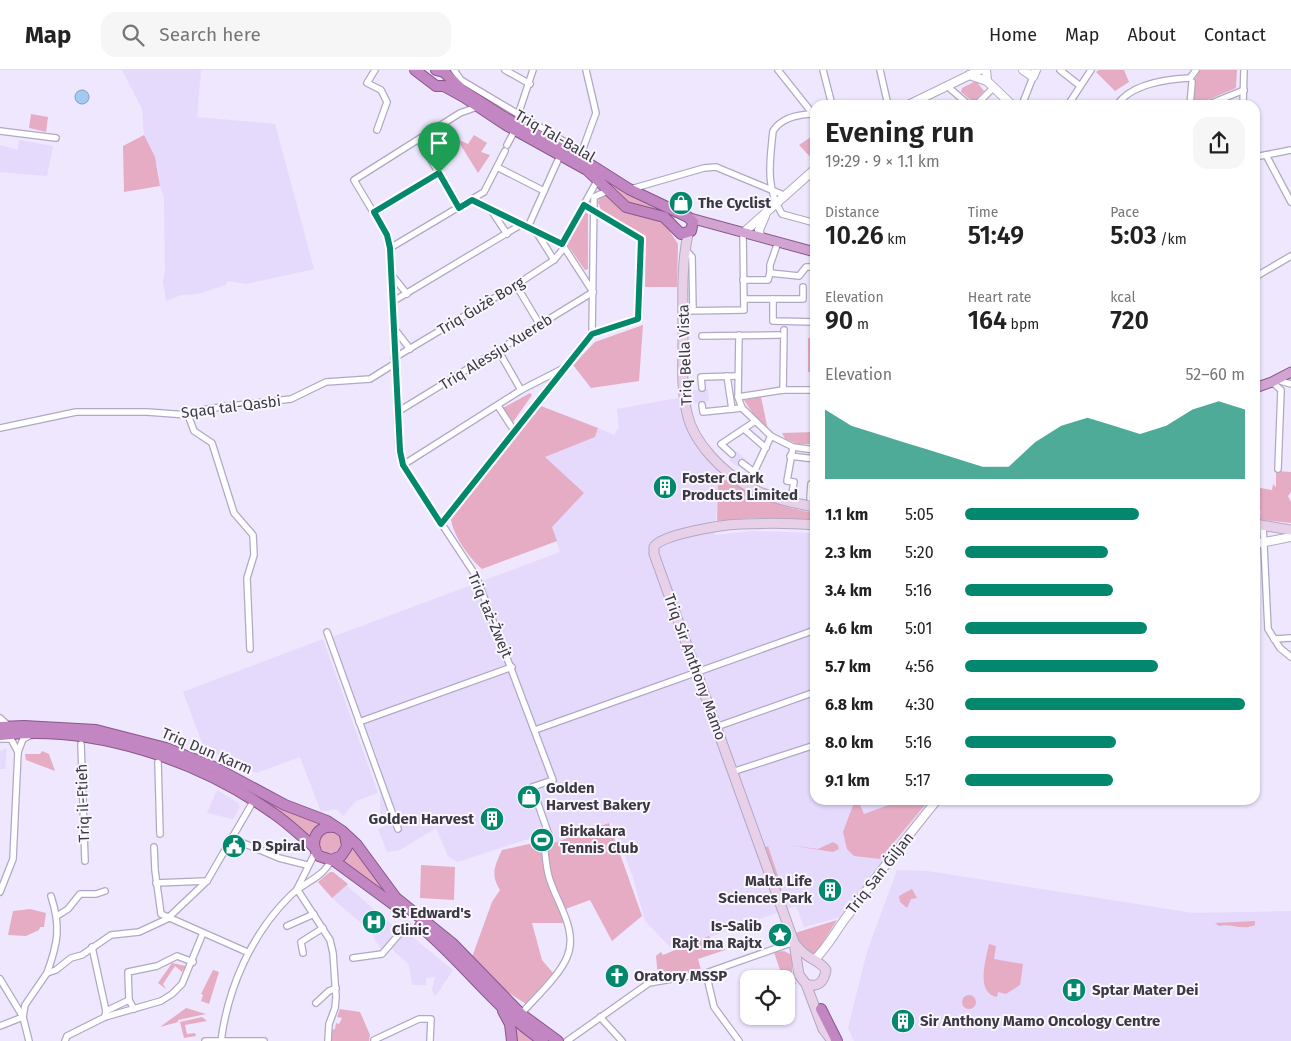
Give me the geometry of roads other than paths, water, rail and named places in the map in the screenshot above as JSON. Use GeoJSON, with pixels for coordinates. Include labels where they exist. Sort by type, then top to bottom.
{"type":"FeatureCollection","features":[{"type":"Feature","properties":{"kind":"highway"},"geometry":{"type":"LineString","coordinates":[[415,70],[433,83],[433,74],[447,75]]}},
{"type":"Feature","properties":{"kind":"highway","name":"Triq Tal-Balal"},"geometry":{"type":"LineString","coordinates":[[447,75],[504,117],[580,155],[588,163],[629,189],[688,217]]}},
{"type":"Feature","properties":{"kind":"highway","name":"Triq Tal-Balal"},"geometry":{"type":"LineString","coordinates":[[447,75],[464,97],[515,130],[587,170],[626,207],[664,217],[683,231]]}},
{"type":"Feature","properties":{"kind":"highway"},"geometry":{"type":"LineString","coordinates":[[688,217],[693,225],[683,231],[677,219],[688,217]]}},
{"type":"Feature","properties":{"kind":"highway","name":"Triq Dun Karm"},"geometry":{"type":"LineString","coordinates":[[5,726],[96,730],[166,748],[214,767],[285,805],[328,821],[357,846],[396,898],[453,944],[522,1014],[558,1041]]}},
{"type":"Feature","properties":{"kind":"highway","name":"Triq Dun Karm"},"geometry":{"type":"LineString","coordinates":[[0,737],[33,734],[73,735],[119,743],[210,775],[276,814],[324,859],[332,860],[392,903],[443,946],[515,1019],[543,1041]]}},
{"type":"Feature","properties":{"kind":"highway"},"geometry":{"type":"LineString","coordinates":[[315,849],[314,838],[319,830],[329,826],[335,827]]}},
{"type":"Feature","properties":{"kind":"highway"},"geometry":{"type":"LineString","coordinates":[[332,860],[345,852],[348,841],[345,834]]}},
{"type":"Feature","properties":{"kind":"highway"},"geometry":{"type":"LineString","coordinates":[[498,1001],[510,1024],[512,1041]]}},
{"type":"Feature","properties":{"kind":"highway"},"geometry":{"type":"LineString","coordinates":[[821,1009],[832,1040]]}},
{"type":"Feature","properties":{"kind":"main road"},"geometry":{"type":"LineString","coordinates":[[688,217],[743,234],[810,251]]}},
{"type":"Feature","properties":{"kind":"main road"},"geometry":{"type":"LineString","coordinates":[[683,231],[698,227],[720,226]]}},
{"type":"Feature","properties":{"kind":"main road","name":"Triq Bella Vista"},"geometry":{"type":"LineString","coordinates":[[683,231],[685,248],[683,310],[684,394],[687,415],[693,432],[711,455],[729,473],[749,487],[782,500],[810,506]]}},
{"type":"Feature","properties":{"kind":"main road"},"geometry":{"type":"LineString","coordinates":[[1260,386],[1274,381],[1290,379]]}},
{"type":"Feature","properties":{"kind":"main road","name":"Triq Sir Anthony Mamo"},"geometry":{"type":"LineString","coordinates":[[810,525],[741,524],[670,537],[654,547],[654,554],[794,942],[802,980],[806,984],[823,1030],[832,1040]]}},
{"type":"Feature","properties":{"kind":"main road"},"geometry":{"type":"LineString","coordinates":[[1260,525],[1291,530]]}},
{"type":"Feature","properties":{"kind":"main road","name":"Triq Sir Anthony Mamo"},"geometry":{"type":"LineString","coordinates":[[794,942],[803,954],[823,966]]}},
{"type":"Feature","properties":{"kind":"main road"},"geometry":{"type":"LineString","coordinates":[[800,970],[804,963],[812,960]]}},
{"type":"Feature","properties":{"kind":"main road"},"geometry":{"type":"LineString","coordinates":[[806,984],[818,985],[824,978],[826,970],[823,966]]}},
{"type":"Feature","properties":{"kind":"main road"},"geometry":{"type":"LineString","coordinates":[[818,985],[821,1009]]}},
{"type":"Feature","properties":{"kind":"street"},"geometry":{"type":"LineString","coordinates":[[375,70],[367,83],[381,90],[387,102],[377,130]]}},
{"type":"Feature","properties":{"kind":"street"},"geometry":{"type":"LineString","coordinates":[[505,70],[530,84]]}},
{"type":"Feature","properties":{"kind":"street"},"geometry":{"type":"LineString","coordinates":[[518,115],[530,84],[533,70]]}},
{"type":"Feature","properties":{"kind":"street"},"geometry":{"type":"LineString","coordinates":[[580,155],[596,113],[586,70]]}},
{"type":"Feature","properties":{"kind":"street"},"geometry":{"type":"LineString","coordinates":[[778,70],[810,109]]}},
{"type":"Feature","properties":{"kind":"street"},"geometry":{"type":"LineString","coordinates":[[823,70],[831,100]]}},
{"type":"Feature","properties":{"kind":"street"},"geometry":{"type":"LineString","coordinates":[[880,70],[887,100]]}},
{"type":"Feature","properties":{"kind":"street"},"geometry":{"type":"LineString","coordinates":[[918,100],[980,70]]}},
{"type":"Feature","properties":{"kind":"street"},"geometry":{"type":"LineString","coordinates":[[986,70],[987,81]]}},
{"type":"Feature","properties":{"kind":"street"},"geometry":{"type":"LineString","coordinates":[[1023,70],[1035,73],[1024,100]]}},
{"type":"Feature","properties":{"kind":"street"},"geometry":{"type":"LineString","coordinates":[[1060,70],[1079,85]]}},
{"type":"Feature","properties":{"kind":"street"},"geometry":{"type":"LineString","coordinates":[[1071,100],[1079,85],[1091,70]]}},
{"type":"Feature","properties":{"kind":"street"},"geometry":{"type":"LineString","coordinates":[[1190,100],[1191,80],[1196,70]]}},
{"type":"Feature","properties":{"kind":"street"},"geometry":{"type":"LineString","coordinates":[[1243,100],[1244,70]]}},
{"type":"Feature","properties":{"kind":"street","name":"Triq Tal-Balal"},"geometry":{"type":"LineString","coordinates":[[447,75],[518,115],[580,155]]}},
{"type":"Feature","properties":{"kind":"street"},"geometry":{"type":"LineString","coordinates":[[969,75],[987,81],[1006,100]]}},
{"type":"Feature","properties":{"kind":"street"},"geometry":{"type":"LineString","coordinates":[[1121,100],[1136,90],[1168,79],[1191,80]]}},
{"type":"Feature","properties":{"kind":"street"},"geometry":{"type":"LineString","coordinates":[[947,86],[964,100]]}},
{"type":"Feature","properties":{"kind":"street"},"geometry":{"type":"LineString","coordinates":[[981,100],[993,88]]}},
{"type":"Feature","properties":{"kind":"street"},"geometry":{"type":"LineString","coordinates":[[1219,100],[1244,90]]}},
{"type":"Feature","properties":{"kind":"street"},"geometry":{"type":"LineString","coordinates":[[460,113],[464,97]]}},
{"type":"Feature","properties":{"kind":"street"},"geometry":{"type":"LineString","coordinates":[[459,208],[419,140],[460,113],[478,107]]}},
{"type":"Feature","properties":{"kind":"street"},"geometry":{"type":"LineString","coordinates":[[810,115],[790,118],[781,122],[773,131],[768,174],[776,205],[782,214],[810,222]]}},
{"type":"Feature","properties":{"kind":"street"},"geometry":{"type":"LineString","coordinates":[[390,248],[484,192],[515,130]]}},
{"type":"Feature","properties":{"kind":"street"},"geometry":{"type":"LineString","coordinates":[[0,131],[56,138]]}},
{"type":"Feature","properties":{"kind":"street","name":"Triq taż-Żwejt"},"geometry":{"type":"LineString","coordinates":[[419,140],[354,180],[387,235],[390,248],[394,361],[399,412],[400,451],[403,465],[476,576],[512,667],[553,780],[532,787],[550,838],[544,845],[550,883],[568,922],[570,947],[567,958],[522,1014]]}},
{"type":"Feature","properties":{"kind":"street"},"geometry":{"type":"LineString","coordinates":[[1260,156],[1291,150]]}},
{"type":"Feature","properties":{"kind":"street"},"geometry":{"type":"LineString","coordinates":[[1266,155],[1291,202]]}},
{"type":"Feature","properties":{"kind":"street"},"geometry":{"type":"LineString","coordinates":[[392,302],[507,234],[525,226],[558,160]]}},
{"type":"Feature","properties":{"kind":"street"},"geometry":{"type":"LineString","coordinates":[[497,167],[544,191]]}},
{"type":"Feature","properties":{"kind":"street"},"geometry":{"type":"LineString","coordinates":[[629,189],[704,168],[716,167],[786,196]]}},
{"type":"Feature","properties":{"kind":"street"},"geometry":{"type":"LineString","coordinates":[[374,212],[439,173]]}},
{"type":"Feature","properties":{"kind":"street"},"geometry":{"type":"LineString","coordinates":[[683,310],[744,310],[743,234],[810,174]]}},
{"type":"Feature","properties":{"kind":"street","name":"Triq Ġużè Borg"},"geometry":{"type":"LineString","coordinates":[[394,361],[410,349],[554,260],[597,181]]}},
{"type":"Feature","properties":{"kind":"street"},"geometry":{"type":"LineString","coordinates":[[592,334],[594,197],[607,191]]}},
{"type":"Feature","properties":{"kind":"street"},"geometry":{"type":"LineString","coordinates":[[472,200],[563,246],[593,292]]}},
{"type":"Feature","properties":{"kind":"street"},"geometry":{"type":"LineString","coordinates":[[441,524],[592,334],[638,319],[640,314],[641,239],[584,205]]}},
{"type":"Feature","properties":{"kind":"street"},"geometry":{"type":"LineString","coordinates":[[491,210],[507,234]]}},
{"type":"Feature","properties":{"kind":"street"},"geometry":{"type":"LineString","coordinates":[[760,237],[759,230],[767,212]]}},
{"type":"Feature","properties":{"kind":"street"},"geometry":{"type":"LineString","coordinates":[[536,231],[554,260]]}},
{"type":"Feature","properties":{"kind":"street"},"geometry":{"type":"LineString","coordinates":[[743,280],[768,280],[770,265],[778,242]]}},
{"type":"Feature","properties":{"kind":"street","name":"Triq Bella Vista"},"geometry":{"type":"LineString","coordinates":[[685,248],[692,257],[693,310]]}},
{"type":"Feature","properties":{"kind":"street"},"geometry":{"type":"LineString","coordinates":[[1260,274],[1291,256]]}},
{"type":"Feature","properties":{"kind":"street"},"geometry":{"type":"LineString","coordinates":[[770,273],[799,276],[806,268],[810,268]]}},
{"type":"Feature","properties":{"kind":"street"},"geometry":{"type":"LineString","coordinates":[[391,274],[407,294]]}},
{"type":"Feature","properties":{"kind":"street"},"geometry":{"type":"LineString","coordinates":[[516,285],[540,325]]}},
{"type":"Feature","properties":{"kind":"street"},"geometry":{"type":"LineString","coordinates":[[744,299],[803,299],[803,287]]}},
{"type":"Feature","properties":{"kind":"street","name":"Triq Alessju Xuereb"},"geometry":{"type":"LineString","coordinates":[[399,412],[593,292]]}},
{"type":"Feature","properties":{"kind":"street"},"geometry":{"type":"LineString","coordinates":[[773,299],[773,321],[810,322]]}},
{"type":"Feature","properties":{"kind":"street"},"geometry":{"type":"LineString","coordinates":[[393,327],[410,349]]}},
{"type":"Feature","properties":{"kind":"street"},"geometry":{"type":"LineString","coordinates":[[702,336],[781,332],[783,390]]}},
{"type":"Feature","properties":{"kind":"street"},"geometry":{"type":"LineString","coordinates":[[739,335],[738,397],[742,408],[754,422],[771,436],[793,447],[810,449]]}},
{"type":"Feature","properties":{"kind":"street"},"geometry":{"type":"LineString","coordinates":[[498,350],[521,390]]}},
{"type":"Feature","properties":{"kind":"street","name":"Sqaq tal-Qasbi"},"geometry":{"type":"LineString","coordinates":[[0,428],[76,412],[147,412],[188,415],[221,407],[291,399],[326,382],[370,380],[394,361]]}},
{"type":"Feature","properties":{"kind":"street"},"geometry":{"type":"LineString","coordinates":[[403,465],[521,390],[566,367]]}},
{"type":"Feature","properties":{"kind":"street"},"geometry":{"type":"LineString","coordinates":[[728,376],[732,408]]}},
{"type":"Feature","properties":{"kind":"street"},"geometry":{"type":"LineString","coordinates":[[702,388],[701,377],[738,376]]}},
{"type":"Feature","properties":{"kind":"street"},"geometry":{"type":"LineString","coordinates":[[1278,469],[1281,390],[1283,385],[1290,379]]}},
{"type":"Feature","properties":{"kind":"street"},"geometry":{"type":"LineString","coordinates":[[1274,381],[1281,390]]}},
{"type":"Feature","properties":{"kind":"street"},"geometry":{"type":"LineString","coordinates":[[738,397],[783,390],[810,390]]}},
{"type":"Feature","properties":{"kind":"street"},"geometry":{"type":"LineString","coordinates":[[702,405],[703,412],[742,408]]}},
{"type":"Feature","properties":{"kind":"street"},"geometry":{"type":"LineString","coordinates":[[498,406],[515,432]]}},
{"type":"Feature","properties":{"kind":"street"},"geometry":{"type":"LineString","coordinates":[[188,415],[194,431],[212,443],[234,513],[253,535],[254,555],[247,578],[250,649]]}},
{"type":"Feature","properties":{"kind":"street"},"geometry":{"type":"LineString","coordinates":[[732,454],[721,444],[754,422]]}},
{"type":"Feature","properties":{"kind":"street"},"geometry":{"type":"LineString","coordinates":[[744,429],[766,448]]}},
{"type":"Feature","properties":{"kind":"street"},"geometry":{"type":"LineString","coordinates":[[742,462],[754,472],[771,436]]}},
{"type":"Feature","properties":{"kind":"street"},"geometry":{"type":"LineString","coordinates":[[792,494],[794,482],[786,481],[793,447]]}},
{"type":"Feature","properties":{"kind":"street"},"geometry":{"type":"LineString","coordinates":[[790,456],[810,458]]}},
{"type":"Feature","properties":{"kind":"street"},"geometry":{"type":"LineString","coordinates":[[1260,528],[1265,540],[1266,615],[1268,629],[1280,648],[1291,657]]}},
{"type":"Feature","properties":{"kind":"street"},"geometry":{"type":"LineString","coordinates":[[1260,542],[1291,537]]}},
{"type":"Feature","properties":{"kind":"street"},"geometry":{"type":"LineString","coordinates":[[326,632],[398,829]]}},
{"type":"Feature","properties":{"kind":"street"},"geometry":{"type":"LineString","coordinates":[[535,730],[810,632]]}},
{"type":"Feature","properties":{"kind":"street"},"geometry":{"type":"LineString","coordinates":[[1274,638],[1291,638]]}},
{"type":"Feature","properties":{"kind":"street"},"geometry":{"type":"LineString","coordinates":[[358,722],[512,667]]}},
{"type":"Feature","properties":{"kind":"street"},"geometry":{"type":"LineString","coordinates":[[716,727],[810,694]]}},
{"type":"Feature","properties":{"kind":"street"},"geometry":{"type":"LineString","coordinates":[[0,718],[5,726]]}},
{"type":"Feature","properties":{"kind":"street"},"geometry":{"type":"LineString","coordinates":[[0,892],[3,873],[13,859],[18,752],[23,739],[33,734]]}},
{"type":"Feature","properties":{"kind":"street"},"geometry":{"type":"LineString","coordinates":[[0,737],[12,739],[18,752]]}},
{"type":"Feature","properties":{"kind":"street","name":"Triq il-Ftieħ"},"geometry":{"type":"LineString","coordinates":[[81,744],[85,861]]}},
{"type":"Feature","properties":{"kind":"street"},"geometry":{"type":"LineString","coordinates":[[732,772],[810,747]]}},
{"type":"Feature","properties":{"kind":"street"},"geometry":{"type":"LineString","coordinates":[[158,762],[160,834]]}},
{"type":"Feature","properties":{"kind":"street"},"geometry":{"type":"LineString","coordinates":[[47,973],[56,970],[72,958],[82,955],[111,934],[139,932],[166,919],[207,881],[254,800]]}},
{"type":"Feature","properties":{"kind":"street","name":"Triq San Ġiljan"},"geometry":{"type":"LineString","coordinates":[[812,960],[826,948],[842,922],[888,859],[934,805]]}},
{"type":"Feature","properties":{"kind":"street"},"geometry":{"type":"LineString","coordinates":[[231,838],[279,858],[307,865]]}},
{"type":"Feature","properties":{"kind":"street"},"geometry":{"type":"LineString","coordinates":[[154,847],[156,883],[161,914],[166,919],[247,952]]}},
{"type":"Feature","properties":{"kind":"street"},"geometry":{"type":"LineString","coordinates":[[297,889],[315,849]]}},
{"type":"Feature","properties":{"kind":"street"},"geometry":{"type":"LineString","coordinates":[[221,1040],[222,1025],[247,952],[276,910],[297,889],[310,883],[327,869],[332,860]]}},
{"type":"Feature","properties":{"kind":"street"},"geometry":{"type":"LineString","coordinates":[[156,883],[207,881]]}},
{"type":"Feature","properties":{"kind":"street"},"geometry":{"type":"LineString","coordinates":[[297,889],[330,940],[333,953],[336,988],[335,1008],[329,1024],[328,1041]]}},
{"type":"Feature","properties":{"kind":"street"},"geometry":{"type":"LineString","coordinates":[[57,916],[68,909],[80,894],[96,894],[105,891]]}},
{"type":"Feature","properties":{"kind":"street"},"geometry":{"type":"LineString","coordinates":[[23,1017],[25,1005],[47,973],[57,945],[57,916],[51,896]]}},
{"type":"Feature","properties":{"kind":"street"},"geometry":{"type":"LineString","coordinates":[[287,926],[314,914]]}},
{"type":"Feature","properties":{"kind":"street"},"geometry":{"type":"LineString","coordinates":[[353,958],[382,954],[406,925]]}},
{"type":"Feature","properties":{"kind":"street"},"geometry":{"type":"LineString","coordinates":[[303,953],[301,942],[323,928]]}},
{"type":"Feature","properties":{"kind":"street"},"geometry":{"type":"LineString","coordinates":[[106,1014],[134,1010],[161,1001],[172,994],[182,984],[193,962],[203,934]]}},
{"type":"Feature","properties":{"kind":"street"},"geometry":{"type":"LineString","coordinates":[[567,1041],[649,983],[706,973],[794,942]]}},
{"type":"Feature","properties":{"kind":"street"},"geometry":{"type":"LineString","coordinates":[[92,947],[106,1014]]}},
{"type":"Feature","properties":{"kind":"street","name":"Triq San Ġiljan"},"geometry":{"type":"LineString","coordinates":[[823,966],[826,948]]}},
{"type":"Feature","properties":{"kind":"street"},"geometry":{"type":"LineString","coordinates":[[134,1010],[129,1000],[128,972],[158,966],[177,956],[193,962]]}},
{"type":"Feature","properties":{"kind":"street"},"geometry":{"type":"LineString","coordinates":[[706,973],[714,1007],[739,1041]]}},
{"type":"Feature","properties":{"kind":"street"},"geometry":{"type":"LineString","coordinates":[[0,979],[23,1017],[29,1041]]}},
{"type":"Feature","properties":{"kind":"street"},"geometry":{"type":"LineString","coordinates":[[316,1002],[329,990],[336,988]]}},
{"type":"Feature","properties":{"kind":"street"},"geometry":{"type":"LineString","coordinates":[[65,1041],[67,1036],[129,1000]]}},
{"type":"Feature","properties":{"kind":"street"},"geometry":{"type":"LineString","coordinates":[[0,1026],[23,1017]]}},
{"type":"Feature","properties":{"kind":"street"},"geometry":{"type":"LineString","coordinates":[[600,1017],[622,1041]]}},
{"type":"Feature","properties":{"kind":"street"},"geometry":{"type":"LineString","coordinates":[[374,1040],[419,1019],[431,1019],[430,1041]]}},
{"type":"Feature","properties":{"kind":"street"},"geometry":{"type":"LineString","coordinates":[[205,1041],[264,1041]]}},
{"type":"Feature","properties":{"kind":"water"},"geometry":{"type":"Polygon","coordinates":[[[82,90],[87,92],[89,97],[87,102],[82,104],[77,102],[75,97],[77,92],[82,90]]]}},
{"type":"Feature","properties":{"kind":"place","name":"The Cyclist"},"geometry":{"type":"Point","coordinates":[681,203]}},
{"type":"Feature","properties":{"kind":"place","name":"Foster Clark Products Limited"},"geometry":{"type":"Point","coordinates":[665,487]}},
{"type":"Feature","properties":{"kind":"place","name":"Golden Harvest Bakery"},"geometry":{"type":"Point","coordinates":[529,797]}},
{"type":"Feature","properties":{"kind":"place","name":"Golden Harvest"},"geometry":{"type":"Point","coordinates":[492,819]}},
{"type":"Feature","properties":{"kind":"place","name":"Birkakara Tennis Club"},"geometry":{"type":"Point","coordinates":[542,840]}},
{"type":"Feature","properties":{"kind":"place","name":"D Spiral"},"geometry":{"type":"Point","coordinates":[234,846]}},
{"type":"Feature","properties":{"kind":"place","name":"Malta Life Sciences Park"},"geometry":{"type":"Point","coordinates":[830,890]}},
{"type":"Feature","properties":{"kind":"place","name":"St Edward's Clinic"},"geometry":{"type":"Point","coordinates":[374,922]}},
{"type":"Feature","properties":{"kind":"place","name":"Is-Salib Rajt ma Rajtx"},"geometry":{"type":"Point","coordinates":[780,935]}},
{"type":"Feature","properties":{"kind":"place","name":"Oratory MSSP"},"geometry":{"type":"Point","coordinates":[617,976]}},
{"type":"Feature","properties":{"kind":"place","name":"Sptar Mater Dei"},"geometry":{"type":"Point","coordinates":[1074,990]}},
{"type":"Feature","properties":{"kind":"place","name":"Sir Anthony Mamo Oncology Centre"},"geometry":{"type":"Point","coordinates":[903,1021]}}]}
